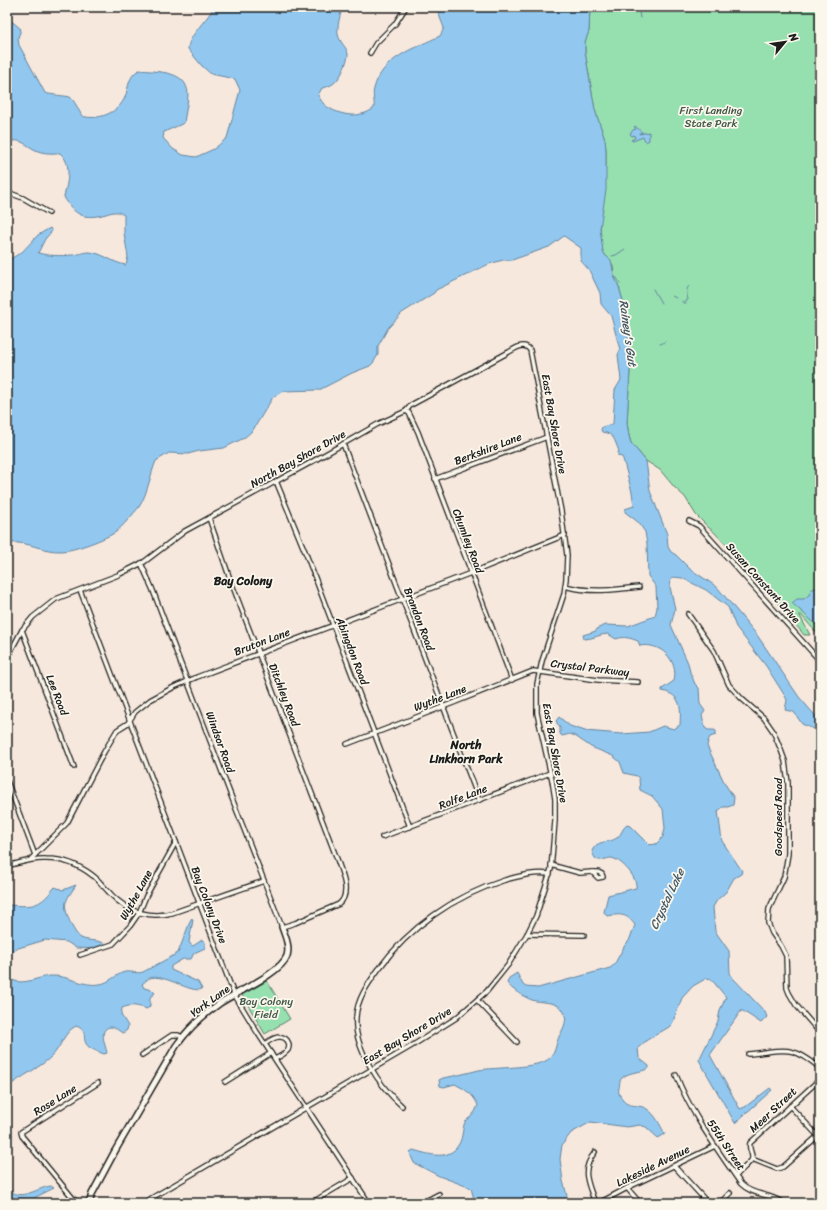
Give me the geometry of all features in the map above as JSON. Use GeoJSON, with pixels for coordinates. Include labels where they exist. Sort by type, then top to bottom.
{"type":"FeatureCollection","features":[{"type":"Feature","properties":{"kind":"street"},"geometry":{"type":"LineString","coordinates":[[370,53],[376,43],[395,24],[406,7]]}},
{"type":"Feature","properties":{"kind":"street"},"geometry":{"type":"LineString","coordinates":[[7,192],[23,198],[49,214]]}},
{"type":"Feature","properties":{"kind":"street","name":"North Bay Shore Drive"},"geometry":{"type":"LineString","coordinates":[[7,658],[22,630],[33,617],[50,604],[64,596],[118,575],[141,563],[185,531],[406,410],[411,405],[509,352],[525,346]]}},
{"type":"Feature","properties":{"kind":"street","name":"East Bay Shore Drive"},"geometry":{"type":"LineString","coordinates":[[143,1203],[456,1018],[487,991],[508,965],[527,934],[540,905],[550,874],[555,829],[555,809],[550,773],[537,713],[537,684],[539,671],[562,603],[565,586],[566,555],[565,535],[532,353],[529,348],[525,346]]}},
{"type":"Feature","properties":{"kind":"street","name":"Chumley Road"},"geometry":{"type":"LineString","coordinates":[[406,410],[409,413],[435,479],[512,680]]}},
{"type":"Feature","properties":{"kind":"street","name":"Berkshire Lane"},"geometry":{"type":"LineString","coordinates":[[435,479],[547,437]]}},
{"type":"Feature","properties":{"kind":"street","name":"Brandon Road"},"geometry":{"type":"LineString","coordinates":[[343,444],[480,800]]}},
{"type":"Feature","properties":{"kind":"street","name":"Abingdon Road"},"geometry":{"type":"LineString","coordinates":[[276,481],[306,554],[410,827]]}},
{"type":"Feature","properties":{"kind":"street","name":"Ditchley Road"},"geometry":{"type":"LineString","coordinates":[[209,518],[258,654],[335,854],[345,887],[344,896],[341,902],[336,906],[282,927]]}},
{"type":"Feature","properties":{"kind":"street","name":"Susan Constant Drive"},"geometry":{"type":"LineString","coordinates":[[689,521],[699,526],[820,661]]}},
{"type":"Feature","properties":{"kind":"street","name":"Bruton Lane"},"geometry":{"type":"LineString","coordinates":[[30,860],[67,823],[117,730],[129,720],[135,712],[150,700],[188,680],[402,599],[565,535]]}},
{"type":"Feature","properties":{"kind":"street","name":"Windsor Road"},"geometry":{"type":"LineString","coordinates":[[141,563],[188,680],[282,927]]}},
{"type":"Feature","properties":{"kind":"street"},"geometry":{"type":"LineString","coordinates":[[565,586],[577,589],[594,590],[639,587]]}},
{"type":"Feature","properties":{"kind":"street","name":"Bay Colony Drive"},"geometry":{"type":"LineString","coordinates":[[80,590],[234,994],[275,1060],[369,1203]]}},
{"type":"Feature","properties":{"kind":"street","name":"Goodspeed Road"},"geometry":{"type":"LineString","coordinates":[[688,614],[714,651],[729,685],[742,699],[764,718],[773,731],[785,760],[788,783],[788,854],[784,877],[769,909],[768,923],[772,933],[786,956],[789,993],[796,1005],[820,1034]]}},
{"type":"Feature","properties":{"kind":"street","name":"Lee Road"},"geometry":{"type":"LineString","coordinates":[[22,630],[74,767]]}},
{"type":"Feature","properties":{"kind":"street","name":"Wythe Lane"},"geometry":{"type":"LineString","coordinates":[[347,744],[530,672],[539,671]]}},
{"type":"Feature","properties":{"kind":"street","name":"Crystal Parkway"},"geometry":{"type":"LineString","coordinates":[[539,671],[598,680],[638,682]]}},
{"type":"Feature","properties":{"kind":"street","name":"Rolfe Lane"},"geometry":{"type":"LineString","coordinates":[[382,837],[550,773]]}},
{"type":"Feature","properties":{"kind":"street"},"geometry":{"type":"LineString","coordinates":[[7,781],[35,855]]}},
{"type":"Feature","properties":{"kind":"street","name":"Wythe Lane"},"geometry":{"type":"LineString","coordinates":[[80,955],[113,944],[130,926],[139,913],[146,896],[176,842]]}},
{"type":"Feature","properties":{"kind":"street"},"geometry":{"type":"LineString","coordinates":[[7,866],[30,860],[49,859],[63,861],[79,867],[95,877],[117,901],[132,910],[139,913],[153,915],[166,915],[264,881]]}},
{"type":"Feature","properties":{"kind":"street"},"geometry":{"type":"LineString","coordinates":[[551,865],[580,873],[592,872]]}},
{"type":"Feature","properties":{"kind":"street"},"geometry":{"type":"LineString","coordinates":[[402,1106],[388,1093],[377,1078],[358,1040],[356,1024],[357,1010],[362,995],[371,980],[398,946],[412,932],[449,904],[495,883],[523,875],[539,873],[550,874]]}},
{"type":"Feature","properties":{"kind":"street","name":"York Lane"},"geometry":{"type":"LineString","coordinates":[[89,1203],[94,1190],[136,1113],[182,1037],[211,1010],[234,994],[267,976],[284,962],[288,947],[282,927]]}},
{"type":"Feature","properties":{"kind":"street"},"geometry":{"type":"LineString","coordinates":[[527,934],[584,934]]}},
{"type":"Feature","properties":{"kind":"street"},"geometry":{"type":"LineString","coordinates":[[477,1000],[517,1042]]}},
{"type":"Feature","properties":{"kind":"street"},"geometry":{"type":"LineString","coordinates":[[142,1055],[172,1035],[182,1037]]}},
{"type":"Feature","properties":{"kind":"street"},"geometry":{"type":"LineString","coordinates":[[265,1044],[278,1037],[283,1037],[287,1040],[289,1045],[288,1050],[275,1060]]}},
{"type":"Feature","properties":{"kind":"street"},"geometry":{"type":"LineString","coordinates":[[748,1054],[789,1050],[803,1055],[820,1068]]}},
{"type":"Feature","properties":{"kind":"street"},"geometry":{"type":"LineString","coordinates":[[225,1082],[271,1053]]}},
{"type":"Feature","properties":{"kind":"street","name":"55th Street"},"geometry":{"type":"LineString","coordinates":[[676,1075],[700,1123],[741,1184],[748,1190],[783,1203]]}},
{"type":"Feature","properties":{"kind":"street","name":"Meer Street"},"geometry":{"type":"LineString","coordinates":[[752,1159],[749,1148],[750,1143],[820,1079]]}},
{"type":"Feature","properties":{"kind":"street","name":"Rose Lane"},"geometry":{"type":"LineString","coordinates":[[77,1203],[22,1136],[21,1132],[98,1083]]}},
{"type":"Feature","properties":{"kind":"street"},"geometry":{"type":"LineString","coordinates":[[736,1176],[752,1159],[777,1169],[783,1167],[819,1135],[790,1106]]}},
{"type":"Feature","properties":{"kind":"street","name":"Lakeside Avenue"},"geometry":{"type":"LineString","coordinates":[[599,1203],[626,1188],[715,1146]]}},
{"type":"Feature","properties":{"kind":"street"},"geometry":{"type":"LineString","coordinates":[[595,1152],[588,1162],[586,1169],[595,1203]]}},
{"type":"Feature","properties":{"kind":"street"},"geometry":{"type":"LineString","coordinates":[[674,1166],[708,1203]]}},
{"type":"Feature","properties":{"kind":"street"},"geometry":{"type":"LineString","coordinates":[[311,1203],[353,1178]]}},
{"type":"Feature","properties":{"kind":"street"},"geometry":{"type":"LineString","coordinates":[[626,1188],[640,1203]]}},
{"type":"Feature","properties":{"kind":"street"},"geometry":{"type":"LineString","coordinates":[[422,1203],[439,1194]]}},
{"type":"Feature","properties":{"kind":"street"},"geometry":{"type":"LineString","coordinates":[[720,1203],[730,1194]]}},
{"type":"Feature","properties":{"kind":"street"},"geometry":{"type":"LineString","coordinates":[[813,1203],[820,1197]]}},
{"type":"Feature","properties":{"kind":"green space","name":"First Landing State Park"},"geometry":{"type":"Polygon","coordinates":[[[590,7],[820,7],[820,637],[799,614],[810,635],[804,635],[762,583],[696,515],[685,497],[675,488],[660,470],[646,461],[631,443],[627,423],[631,353],[625,308],[614,276],[613,265],[603,252],[601,241],[600,222],[606,165],[606,150],[605,140],[595,110],[585,52],[585,42],[589,31],[590,7]]]}},
{"type":"Feature","properties":{"kind":"green space","name":"Bay Colony Field"},"geometry":{"type":"Polygon","coordinates":[[[267,981],[290,1019],[265,1034],[242,995],[267,981]]]}},
{"type":"Feature","properties":{"kind":"water","name":"Crystal Lake"},"geometry":{"type":"Polygon","coordinates":[[[214,7],[343,7],[339,20],[338,34],[348,54],[345,66],[339,78],[334,83],[322,88],[318,95],[326,106],[344,114],[357,115],[363,114],[374,108],[373,91],[378,78],[391,62],[400,55],[440,36],[444,28],[438,12],[438,7],[590,7],[589,31],[585,42],[585,52],[595,110],[605,140],[606,150],[606,190],[600,228],[603,252],[611,260],[614,276],[625,308],[631,353],[627,423],[631,443],[646,461],[650,491],[667,534],[668,547],[671,552],[690,569],[717,587],[757,635],[799,697],[820,721],[820,734],[818,731],[802,724],[794,712],[785,710],[787,700],[785,696],[766,666],[736,627],[728,607],[706,590],[682,578],[674,577],[671,579],[670,587],[675,609],[671,625],[688,663],[695,684],[699,688],[700,704],[705,711],[702,715],[705,728],[716,731],[716,735],[710,737],[707,746],[725,784],[734,798],[733,805],[723,807],[718,811],[722,841],[742,871],[741,874],[734,878],[726,892],[717,900],[713,907],[715,931],[729,951],[730,973],[732,977],[765,1012],[767,1017],[761,1023],[741,1011],[710,1055],[740,1109],[745,1107],[770,1088],[772,1090],[735,1123],[699,1060],[718,1021],[720,1010],[726,997],[711,979],[707,978],[693,986],[682,998],[672,1024],[647,1040],[638,1048],[639,1058],[649,1066],[649,1068],[626,1075],[620,1081],[619,1092],[623,1101],[629,1104],[644,1107],[650,1111],[658,1120],[665,1134],[658,1138],[646,1127],[640,1125],[627,1127],[591,1122],[571,1133],[562,1145],[560,1159],[563,1181],[569,1203],[475,1203],[471,1188],[439,1176],[414,1163],[410,1152],[413,1150],[432,1155],[444,1155],[455,1150],[461,1139],[465,1122],[476,1110],[478,1105],[476,1101],[463,1088],[455,1084],[444,1087],[440,1086],[439,1080],[479,1070],[527,1066],[544,1062],[552,1056],[565,1024],[565,1014],[561,1008],[555,1004],[532,1000],[522,995],[507,983],[509,978],[517,973],[523,985],[526,987],[538,988],[610,968],[614,965],[625,945],[629,941],[635,925],[629,918],[623,915],[607,916],[604,912],[608,895],[636,888],[636,884],[632,874],[624,865],[611,858],[598,860],[595,858],[592,851],[594,847],[600,843],[617,838],[627,825],[630,826],[649,845],[656,844],[663,837],[665,828],[663,809],[652,796],[640,790],[639,779],[637,776],[624,773],[620,762],[613,756],[591,747],[570,734],[562,736],[556,721],[559,717],[570,726],[585,731],[622,734],[649,732],[663,726],[674,729],[680,725],[680,708],[677,699],[669,693],[662,691],[662,689],[674,681],[675,673],[674,666],[666,654],[654,647],[647,645],[640,646],[638,641],[630,638],[616,639],[608,634],[584,639],[583,635],[596,631],[598,628],[606,625],[628,626],[655,616],[657,608],[656,587],[648,576],[645,532],[638,522],[625,512],[625,509],[634,506],[632,492],[623,459],[622,457],[618,456],[619,451],[614,438],[601,430],[602,427],[613,424],[615,390],[621,380],[618,355],[620,350],[611,316],[601,304],[600,293],[589,270],[581,261],[581,248],[564,236],[549,247],[512,260],[503,260],[489,264],[436,290],[434,293],[402,313],[388,328],[378,346],[378,355],[370,366],[352,373],[319,390],[283,391],[273,397],[253,430],[244,438],[224,448],[188,454],[169,453],[156,461],[145,496],[139,507],[116,532],[111,535],[81,547],[61,551],[10,543],[7,552],[7,261],[22,252],[38,235],[50,228],[52,231],[45,239],[38,253],[59,256],[93,252],[126,265],[128,257],[124,233],[124,215],[119,212],[115,212],[92,217],[81,215],[72,209],[64,197],[68,168],[64,157],[60,153],[41,152],[19,141],[7,144],[7,15],[8,18],[21,29],[18,38],[19,45],[45,93],[70,97],[82,116],[101,116],[118,107],[125,97],[129,82],[135,72],[139,70],[162,72],[177,76],[186,86],[188,94],[184,123],[164,132],[163,138],[173,149],[183,155],[196,157],[214,149],[227,138],[240,90],[235,79],[211,74],[202,66],[188,49],[191,39],[214,7]]]}},
{"type":"Feature","properties":{"kind":"water"},"geometry":{"type":"Polygon","coordinates":[[[635,126],[643,133],[639,134],[649,132],[649,140],[646,142],[643,137],[633,141],[631,140],[635,138],[634,135],[632,136],[630,134],[636,129],[634,127],[635,126]]]}},
{"type":"Feature","properties":{"kind":"water"},"geometry":{"type":"Polygon","coordinates":[[[820,588],[820,628],[792,603],[797,599],[804,599],[809,595],[811,589],[820,588]]]}},
{"type":"Feature","properties":{"kind":"water"},"geometry":{"type":"Polygon","coordinates":[[[76,885],[69,895],[65,906],[70,922],[78,936],[87,940],[102,942],[105,944],[104,946],[98,949],[76,948],[67,942],[45,940],[7,953],[7,905],[34,905],[43,900],[55,887],[63,890],[76,885]]]}},
{"type":"Feature","properties":{"kind":"water"},"geometry":{"type":"Polygon","coordinates":[[[192,918],[193,920],[189,942],[193,946],[202,940],[205,942],[205,948],[194,953],[191,959],[183,959],[171,966],[171,970],[198,982],[202,989],[191,989],[162,978],[149,978],[142,984],[144,988],[152,990],[155,993],[150,997],[150,1006],[147,1009],[134,1006],[122,1008],[121,1015],[128,1026],[127,1030],[123,1033],[111,1027],[104,1030],[103,1038],[107,1053],[104,1054],[89,1047],[86,1044],[83,1030],[76,1026],[66,1035],[56,1051],[48,1060],[7,1088],[7,977],[18,982],[23,982],[57,976],[82,983],[100,984],[125,972],[143,972],[178,953],[192,918]]]}},
{"type":"Feature","properties":{"kind":"water"},"geometry":{"type":"Polygon","coordinates":[[[7,1185],[11,1191],[21,1195],[45,1187],[51,1186],[54,1188],[34,1198],[33,1203],[7,1203],[7,1185]]]}},
{"type":"Feature","properties":{"kind":"waterway"},"geometry":{"type":"LineString","coordinates":[[625,7],[635,12]]}},
{"type":"Feature","properties":{"kind":"waterway"},"geometry":{"type":"LineString","coordinates":[[636,7],[640,18]]}},
{"type":"Feature","properties":{"kind":"waterway"},"geometry":{"type":"LineString","coordinates":[[612,256],[625,249]]}},
{"type":"Feature","properties":{"kind":"waterway"},"geometry":{"type":"LineString","coordinates":[[614,277],[617,278],[620,284]]}},
{"type":"Feature","properties":{"kind":"waterway"},"geometry":{"type":"LineString","coordinates":[[685,302],[688,300],[687,290],[690,285]]}},
{"type":"Feature","properties":{"kind":"waterway"},"geometry":{"type":"LineString","coordinates":[[653,289],[661,303]]}},
{"type":"Feature","properties":{"kind":"waterway"},"geometry":{"type":"LineString","coordinates":[[672,296],[676,298]]}},
{"type":"Feature","properties":{"kind":"waterway"},"geometry":{"type":"LineString","coordinates":[[682,301],[683,303],[686,303]]}},
{"type":"Feature","properties":{"kind":"waterway"},"geometry":{"type":"LineString","coordinates":[[660,344],[665,342]]}},
{"type":"Feature","properties":{"kind":"district","name":"Bay Colony"},"geometry":{"type":"Point","coordinates":[243,581]}},
{"type":"Feature","properties":{"kind":"district","name":"North Linkhorn Park"},"geometry":{"type":"Point","coordinates":[466,752]}},
{"type":"Feature","properties":{"kind":"water label","name":"Rainey's Gut"},"geometry":{"type":"Point","coordinates":[628,333]}}]}
